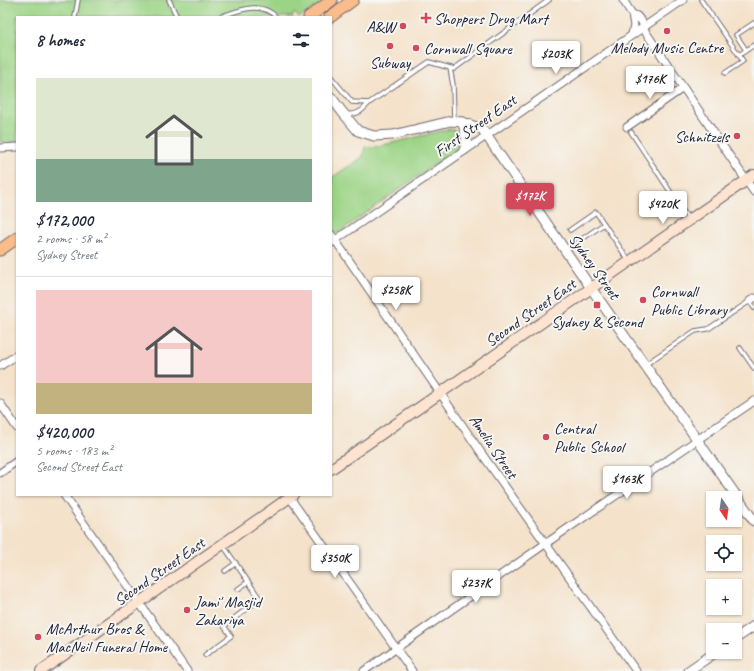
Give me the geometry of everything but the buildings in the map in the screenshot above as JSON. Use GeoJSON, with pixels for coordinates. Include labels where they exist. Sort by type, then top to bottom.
{"type":"FeatureCollection","features":[{"type":"Feature","properties":{"kind":"main road"},"geometry":{"type":"LineString","coordinates":[[310,16],[332,0]]}},
{"type":"Feature","properties":{"kind":"main road"},"geometry":{"type":"LineString","coordinates":[[331,16],[353,0]]}},
{"type":"Feature","properties":{"kind":"main road","name":"Second Street East"},"geometry":{"type":"LineString","coordinates":[[332,468],[750,178]]}},
{"type":"Feature","properties":{"kind":"main road"},"geometry":{"type":"LineString","coordinates":[[0,250],[16,239]]}},
{"type":"Feature","properties":{"kind":"main road","name":"Second Street East"},"geometry":{"type":"LineString","coordinates":[[41,671],[290,496]]}},
{"type":"Feature","properties":{"kind":"street"},"geometry":{"type":"LineString","coordinates":[[623,0],[632,14],[634,33]]}},
{"type":"Feature","properties":{"kind":"street","name":"First Street East"},"geometry":{"type":"LineString","coordinates":[[332,239],[683,0]]}},
{"type":"Feature","properties":{"kind":"street"},"geometry":{"type":"LineString","coordinates":[[632,14],[637,16],[645,31],[683,88],[750,178],[754,192]]}},
{"type":"Feature","properties":{"kind":"street"},"geometry":{"type":"LineString","coordinates":[[629,130],[683,88]]}},
{"type":"Feature","properties":{"kind":"street"},"geometry":{"type":"LineString","coordinates":[[332,98],[358,131],[374,136],[393,135],[458,122],[465,129],[466,146],[464,150]]}},
{"type":"Feature","properties":{"kind":"street","name":"Sydney Street"},"geometry":{"type":"LineString","coordinates":[[458,122],[482,129],[754,521]]}},
{"type":"Feature","properties":{"kind":"street"},"geometry":{"type":"LineString","coordinates":[[0,148],[16,147]]}},
{"type":"Feature","properties":{"kind":"street","name":"Amelia Street"},"geometry":{"type":"LineString","coordinates":[[332,239],[545,544],[636,671]]}},
{"type":"Feature","properties":{"kind":"street"},"geometry":{"type":"LineString","coordinates":[[0,366],[16,356]]}},
{"type":"Feature","properties":{"kind":"street"},"geometry":{"type":"LineString","coordinates":[[364,671],[545,544],[754,401]]}},
{"type":"Feature","properties":{"kind":"street"},"geometry":{"type":"LineString","coordinates":[[0,403],[16,427]]}},
{"type":"Feature","properties":{"kind":"street"},"geometry":{"type":"LineString","coordinates":[[0,474],[16,462]]}},
{"type":"Feature","properties":{"kind":"street"},"geometry":{"type":"LineString","coordinates":[[65,496],[187,671]]}},
{"type":"Feature","properties":{"kind":"street"},"geometry":{"type":"LineString","coordinates":[[290,496],[412,671]]}},
{"type":"Feature","properties":{"kind":"street"},"geometry":{"type":"LineString","coordinates":[[742,634],[754,626]]}},
{"type":"Feature","properties":{"kind":"street"},"geometry":{"type":"LineString","coordinates":[[688,671],[706,659]]}},
{"type":"Feature","properties":{"kind":"lane"},"geometry":{"type":"LineString","coordinates":[[75,16],[78,0]]}},
{"type":"Feature","properties":{"kind":"lane"},"geometry":{"type":"LineString","coordinates":[[169,0],[177,16]]}},
{"type":"Feature","properties":{"kind":"lane"},"geometry":{"type":"LineString","coordinates":[[343,114],[354,115],[429,62],[454,69],[549,0]]}},
{"type":"Feature","properties":{"kind":"lane"},"geometry":{"type":"LineString","coordinates":[[701,0],[743,61],[726,73]]}},
{"type":"Feature","properties":{"kind":"lane"},"geometry":{"type":"LineString","coordinates":[[221,16],[256,6],[266,8],[275,16]]}},
{"type":"Feature","properties":{"kind":"lane"},"geometry":{"type":"LineString","coordinates":[[746,50],[736,35],[754,23]]}},
{"type":"Feature","properties":{"kind":"lane"},"geometry":{"type":"LineString","coordinates":[[739,55],[754,45]]}},
{"type":"Feature","properties":{"kind":"lane"},"geometry":{"type":"LineString","coordinates":[[450,68],[458,122]]}},
{"type":"Feature","properties":{"kind":"lane"},"geometry":{"type":"LineString","coordinates":[[332,78],[352,102],[369,103]]}},
{"type":"Feature","properties":{"kind":"lane"},"geometry":{"type":"LineString","coordinates":[[629,130],[689,220]]}},
{"type":"Feature","properties":{"kind":"lane"},"geometry":{"type":"LineString","coordinates":[[570,230],[596,212],[630,262]]}},
{"type":"Feature","properties":{"kind":"lane"},"geometry":{"type":"LineString","coordinates":[[579,241],[604,224]]}},
{"type":"Feature","properties":{"kind":"lane"},"geometry":{"type":"LineString","coordinates":[[645,365],[695,331],[708,329],[752,300],[754,308]]}},
{"type":"Feature","properties":{"kind":"lane"},"geometry":{"type":"LineString","coordinates":[[740,348],[754,368]]}},
{"type":"Feature","properties":{"kind":"lane"},"geometry":{"type":"LineString","coordinates":[[205,655],[231,636],[224,626],[260,599],[223,544]]}},
{"type":"Feature","properties":{"kind":"lane"},"geometry":{"type":"LineString","coordinates":[[225,571],[236,563]]}},
{"type":"Feature","properties":{"kind":"lane"},"geometry":{"type":"LineString","coordinates":[[238,589],[248,582]]}},
{"type":"Feature","properties":{"kind":"green space"},"geometry":{"type":"Polygon","coordinates":[[[0,0],[325,0],[302,16],[297,16],[295,13],[293,16],[16,16],[16,142],[0,142],[0,0]]]}},
{"type":"Feature","properties":{"kind":"green space"},"geometry":{"type":"Polygon","coordinates":[[[450,129],[456,131],[460,135],[459,145],[456,149],[338,233],[333,232],[332,177],[363,157],[365,146],[379,146],[450,129]]]}},
{"type":"Feature","properties":{"kind":"place","name":"Shoppers Drug Mart"},"geometry":{"type":"Point","coordinates":[426,18]}},
{"type":"Feature","properties":{"kind":"place","name":"A&W"},"geometry":{"type":"Point","coordinates":[403,26]}},
{"type":"Feature","properties":{"kind":"place","name":"Melody Music Centre"},"geometry":{"type":"Point","coordinates":[667,31]}},
{"type":"Feature","properties":{"kind":"place","name":"Subway"},"geometry":{"type":"Point","coordinates":[390,46]}},
{"type":"Feature","properties":{"kind":"place","name":"Cornwall Square"},"geometry":{"type":"Point","coordinates":[416,48]}},
{"type":"Feature","properties":{"kind":"place","name":"Schnitzels"},"geometry":{"type":"Point","coordinates":[737,136]}},
{"type":"Feature","properties":{"kind":"place","name":"Cornwall Public Library"},"geometry":{"type":"Point","coordinates":[643,300]}},
{"type":"Feature","properties":{"kind":"place","name":"Sydney & Second"},"geometry":{"type":"Point","coordinates":[597,305]}},
{"type":"Feature","properties":{"kind":"place","name":"Central Public School"},"geometry":{"type":"Point","coordinates":[546,437]}},
{"type":"Feature","properties":{"kind":"place","name":"Jami' Masjid Zakariya"},"geometry":{"type":"Point","coordinates":[187,610]}},
{"type":"Feature","properties":{"kind":"place","name":"McArthur Bros & MacNeil Funeral Home"},"geometry":{"type":"Point","coordinates":[38,637]}}]}
